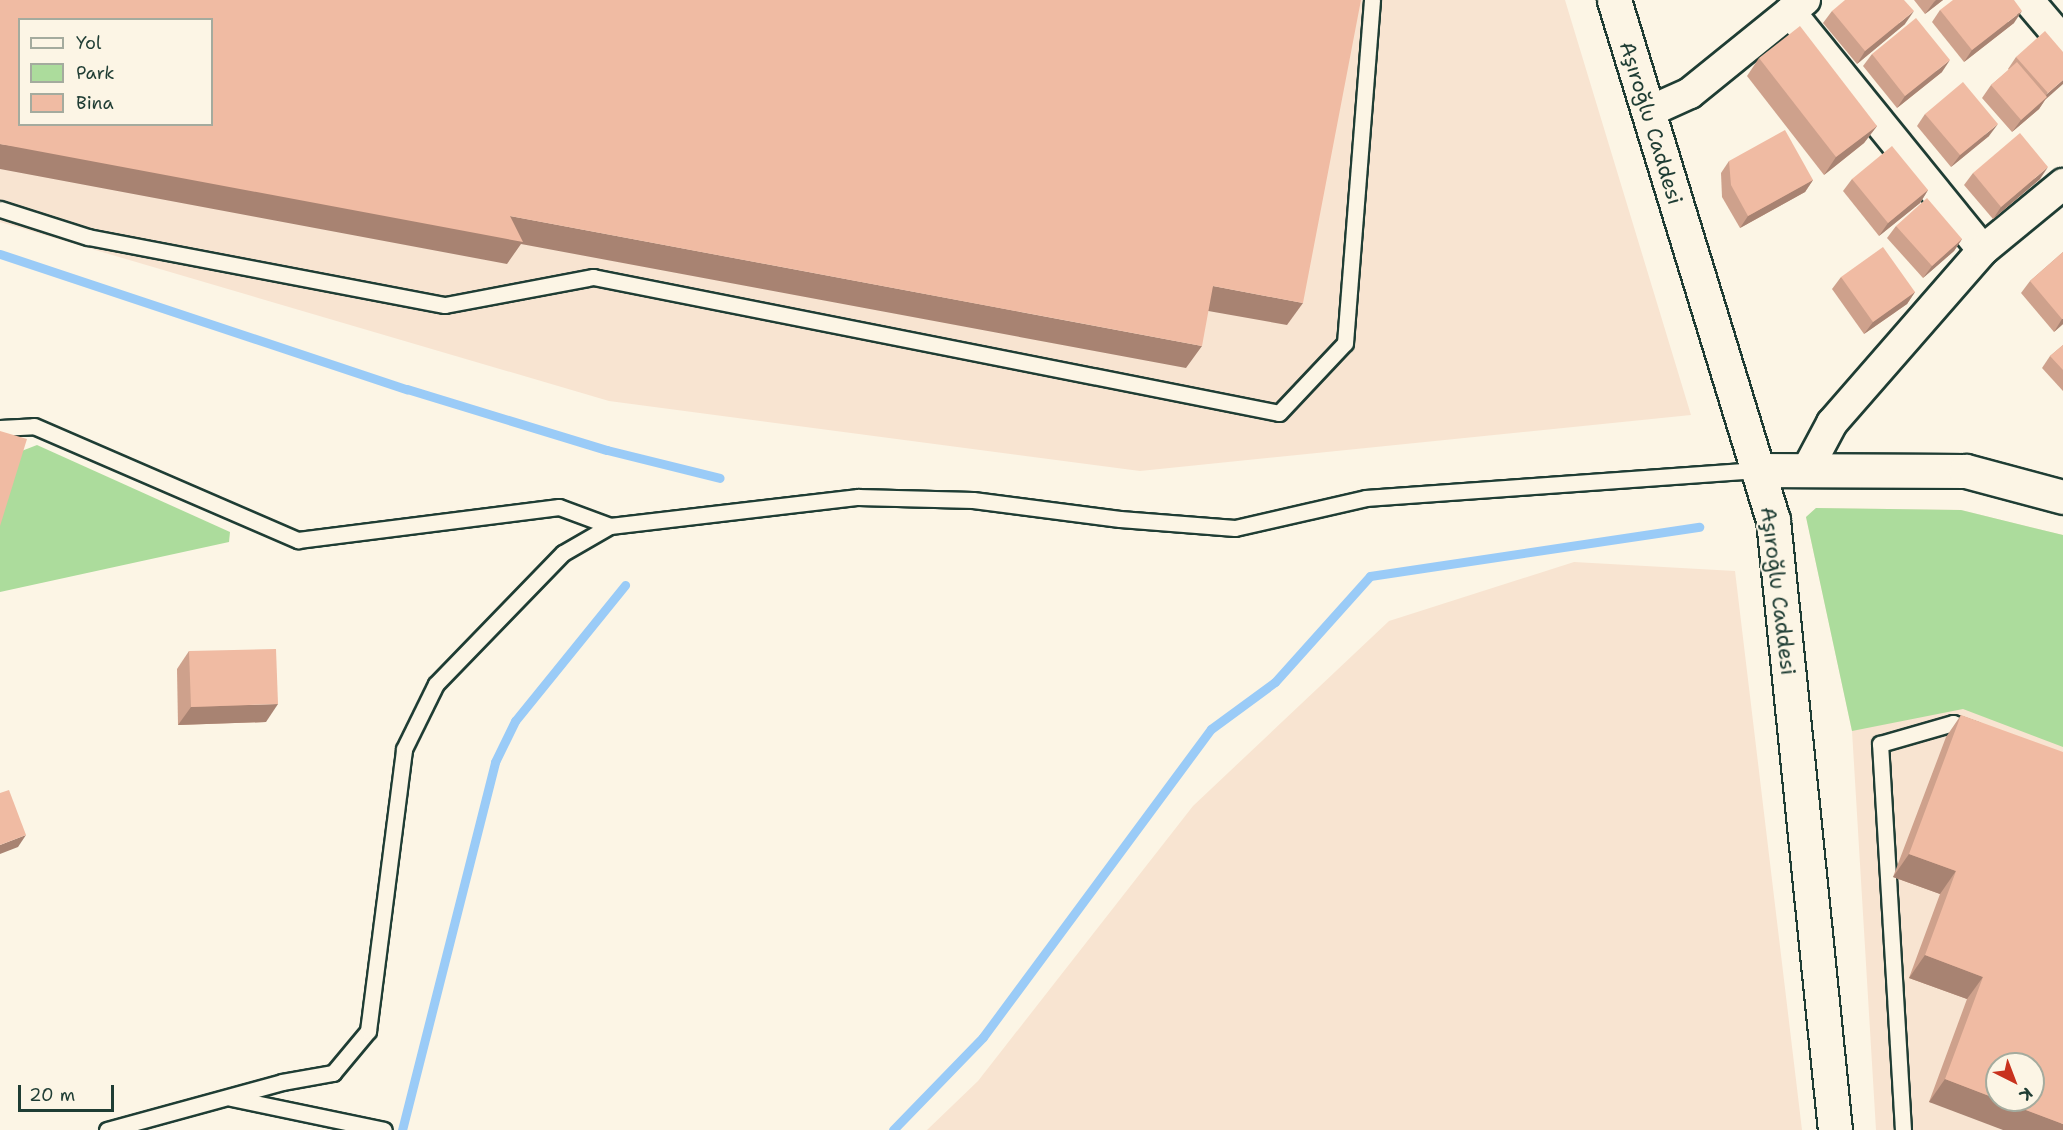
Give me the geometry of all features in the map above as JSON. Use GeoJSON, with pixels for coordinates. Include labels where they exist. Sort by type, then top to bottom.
{"type":"FeatureCollection","features":[{"type":"Feature","properties":{"kind":"main road","name":"Aşıroğlu Caddesi"},"geometry":{"type":"LineString","coordinates":[[1614,0],[1773,520],[1835,1130]]}},
{"type":"Feature","properties":{"kind":"main road"},"geometry":{"type":"LineString","coordinates":[[1757,470],[1808,468],[1966,471],[2063,496]]}},
{"type":"Feature","properties":{"kind":"street"},"geometry":{"type":"LineString","coordinates":[[2028,0],[2063,41]]}},
{"type":"Feature","properties":{"kind":"street"},"geometry":{"type":"LineString","coordinates":[[1648,112],[1690,93],[1797,6],[1983,250]]}},
{"type":"Feature","properties":{"kind":"street"},"geometry":{"type":"LineString","coordinates":[[1808,468],[1832,423],[1983,250],[2063,184]]}},
{"type":"Feature","properties":{"kind":"lane"},"geometry":{"type":"LineString","coordinates":[[0,208],[88,237],[445,305],[593,277],[1279,413],[1345,343],[1372,0]]}},
{"type":"Feature","properties":{"kind":"lane"},"geometry":{"type":"LineString","coordinates":[[0,428],[34,426],[298,540],[559,507],[610,526]]}},
{"type":"Feature","properties":{"kind":"lane"},"geometry":{"type":"LineString","coordinates":[[107,1130],[282,1082],[333,1073],[369,1030],[404,749],[436,684],[563,553],[610,526],[858,496],[973,500],[1120,519],[1236,528],[1366,498],[1757,470]]}},
{"type":"Feature","properties":{"kind":"lane"},"geometry":{"type":"LineString","coordinates":[[1903,1130],[1880,744],[1953,723],[1986,735]]}},
{"type":"Feature","properties":{"kind":"lane"},"geometry":{"type":"LineString","coordinates":[[230,1098],[384,1130]]}},
{"type":"Feature","properties":{"kind":"shaded area"},"geometry":{"type":"Polygon","coordinates":[[[0,0],[1565,0],[1691,415],[1140,471],[609,401],[0,222],[0,0]]]}},
{"type":"Feature","properties":{"kind":"shaded area"},"geometry":{"type":"Polygon","coordinates":[[[1816,508],[1961,510],[2063,535],[2063,1130],[1876,1130],[1852,731],[1806,517],[1816,508]]]}},
{"type":"Feature","properties":{"kind":"shaded area"},"geometry":{"type":"Polygon","coordinates":[[[1574,562],[1735,571],[1802,1130],[927,1130],[978,1081],[1193,806],[1389,621],[1574,562]]]}},
{"type":"Feature","properties":{"kind":"green space"},"geometry":{"type":"Polygon","coordinates":[[[37,445],[230,532],[229,542],[0,592],[0,510],[19,452],[37,445]]]}},
{"type":"Feature","properties":{"kind":"green space"},"geometry":{"type":"Polygon","coordinates":[[[1816,508],[1961,510],[2063,535],[2063,747],[1963,709],[1852,731],[1806,517],[1816,508]]]}},
{"type":"Feature","properties":{"kind":"building"},"geometry":{"type":"Polygon","coordinates":[[[0,0],[1361,0],[1303,303],[1213,286],[1202,346],[510,216],[523,242],[0,144],[0,0]]]}},
{"type":"Feature","properties":{"kind":"building"},"geometry":{"type":"Polygon","coordinates":[[[1845,0],[1904,0],[1914,11],[1865,51],[1832,11],[1845,0]]]}},
{"type":"Feature","properties":{"kind":"building"},"geometry":{"type":"Polygon","coordinates":[[[1953,0],[2014,0],[2022,11],[1972,50],[1940,10],[1953,0]]]}},
{"type":"Feature","properties":{"kind":"building"},"geometry":{"type":"Polygon","coordinates":[[[1916,18],[1950,60],[1905,96],[1872,54],[1916,18]]]}},
{"type":"Feature","properties":{"kind":"building"},"geometry":{"type":"Polygon","coordinates":[[[1800,26],[1877,126],[1836,157],[1759,58],[1800,26]]]}},
{"type":"Feature","properties":{"kind":"building"},"geometry":{"type":"Polygon","coordinates":[[[2045,31],[2063,52],[2063,80],[2048,93],[2016,57],[2045,31]]]}},
{"type":"Feature","properties":{"kind":"building"},"geometry":{"type":"Polygon","coordinates":[[[2017,62],[2047,97],[2021,120],[1991,85],[2017,62]]]}},
{"type":"Feature","properties":{"kind":"building"},"geometry":{"type":"Polygon","coordinates":[[[1963,82],[1998,124],[1960,155],[1925,114],[1963,82]]]}},
{"type":"Feature","properties":{"kind":"building"},"geometry":{"type":"Polygon","coordinates":[[[1785,130],[1813,180],[1748,216],[1731,185],[1729,161],[1785,130]]]}},
{"type":"Feature","properties":{"kind":"building"},"geometry":{"type":"Polygon","coordinates":[[[2020,133],[2048,167],[2001,207],[1973,173],[2020,133]]]}},
{"type":"Feature","properties":{"kind":"building"},"geometry":{"type":"Polygon","coordinates":[[[1892,146],[1928,190],[1888,223],[1852,179],[1892,146]]]}},
{"type":"Feature","properties":{"kind":"building"},"geometry":{"type":"Polygon","coordinates":[[[1927,198],[1962,239],[1932,266],[1896,226],[1927,198]]]}},
{"type":"Feature","properties":{"kind":"building"},"geometry":{"type":"Polygon","coordinates":[[[1883,247],[1915,292],[1873,322],[1841,277],[1883,247]]]}},
{"type":"Feature","properties":{"kind":"building"},"geometry":{"type":"Polygon","coordinates":[[[2063,252],[2063,319],[2062,319],[2030,281],[2063,252]]]}},
{"type":"Feature","properties":{"kind":"building"},"geometry":{"type":"Polygon","coordinates":[[[2063,345],[2063,370],[2050,356],[2063,345]]]}},
{"type":"Feature","properties":{"kind":"building"},"geometry":{"type":"Polygon","coordinates":[[[0,431],[27,439],[0,526],[0,431]]]}},
{"type":"Feature","properties":{"kind":"building"},"geometry":{"type":"Polygon","coordinates":[[[276,649],[278,704],[191,707],[189,651],[276,649]]]}},
{"type":"Feature","properties":{"kind":"building"},"geometry":{"type":"Polygon","coordinates":[[[1961,715],[2063,752],[2063,1124],[2031,1112],[2045,1112],[2045,1052],[1985,1052],[1985,1094],[1945,1079],[1983,977],[1925,955],[1956,871],[1909,854],[1961,715]]]}},
{"type":"Feature","properties":{"kind":"building"},"geometry":{"type":"Polygon","coordinates":[[[9,790],[26,835],[0,845],[0,793],[9,790]]]}},
{"type":"Feature","properties":{"kind":"waterway"},"geometry":{"type":"LineString","coordinates":[[0,254],[407,389],[607,450],[720,478]]}},
{"type":"Feature","properties":{"kind":"waterway"},"geometry":{"type":"LineString","coordinates":[[893,1130],[983,1037],[1211,729],[1275,682],[1370,576],[1699,527]]}},
{"type":"Feature","properties":{"kind":"waterway"},"geometry":{"type":"LineString","coordinates":[[402,1130],[495,762],[515,721],[625,585]]}}]}
